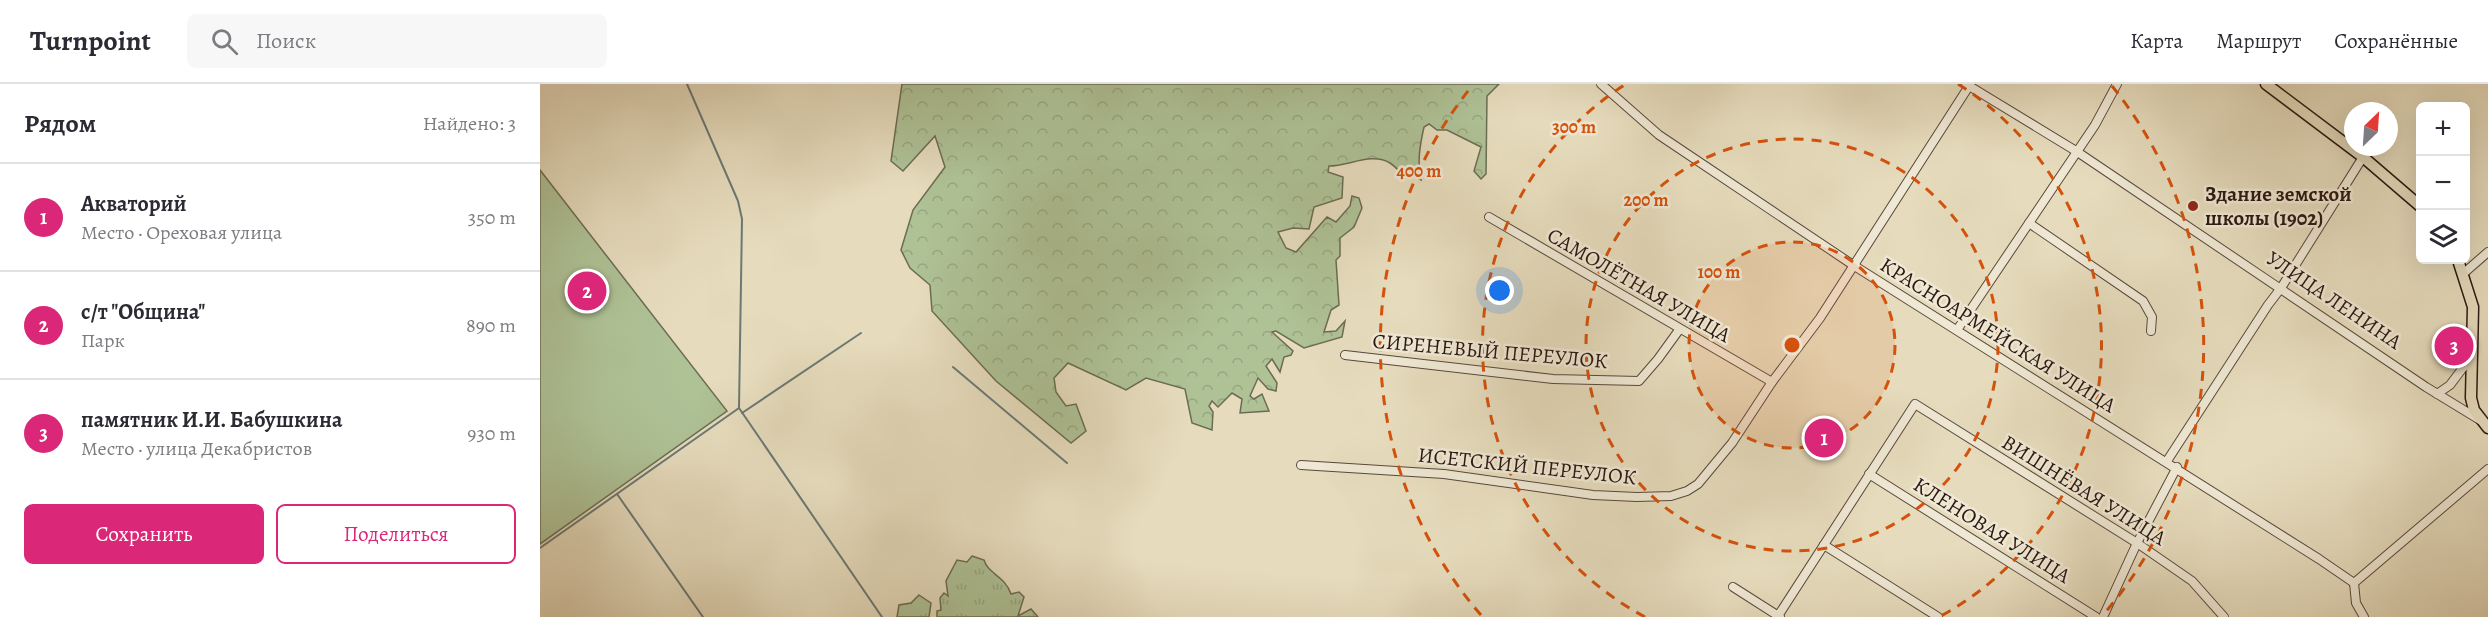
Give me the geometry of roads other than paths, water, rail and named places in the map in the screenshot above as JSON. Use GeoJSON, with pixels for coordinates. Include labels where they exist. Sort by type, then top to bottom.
{"type":"FeatureCollection","features":[{"type":"Feature","properties":{"kind":"main road"},"geometry":{"type":"LineString","coordinates":[[2266,84],[2363,157],[2416,202]]}},
{"type":"Feature","properties":{"kind":"main road"},"geometry":{"type":"LineString","coordinates":[[2460,264],[2473,307],[2471,398],[2484,424]]}},
{"type":"Feature","properties":{"kind":"street","name":"КРАСНОАРМЕЙСКАЯ УЛИЦА"},"geometry":{"type":"LineString","coordinates":[[1601,84],[1659,135],[1853,265],[2177,467],[2354,584]]}},
{"type":"Feature","properties":{"kind":"street"},"geometry":{"type":"LineString","coordinates":[[1957,330],[2095,125],[2117,84]]}},
{"type":"Feature","properties":{"kind":"street","name":"ИСЕТСКИЙ ПЕРЕУЛОК"},"geometry":{"type":"LineString","coordinates":[[1301,465],[1444,474],[1593,495],[1671,496],[1687,491],[1698,484],[1732,443],[1772,382],[1820,318],[1967,85]]}},
{"type":"Feature","properties":{"kind":"street","name":"УЛИЦА ЛЕНИНА"},"geometry":{"type":"LineString","coordinates":[[1967,85],[2076,151],[2484,424]]}},
{"type":"Feature","properties":{"kind":"street"},"geometry":{"type":"LineString","coordinates":[[2167,461],[2268,304],[2282,288],[2363,157]]}},
{"type":"Feature","properties":{"kind":"street","name":"САМОЛЁТНАЯ УЛИЦА"},"geometry":{"type":"LineString","coordinates":[[1489,217],[1679,330],[1772,382]]}},
{"type":"Feature","properties":{"kind":"street"},"geometry":{"type":"LineString","coordinates":[[2029,223],[2143,301],[2152,318],[2151,331]]}},
{"type":"Feature","properties":{"kind":"street"},"geometry":{"type":"LineString","coordinates":[[2464,273],[2488,252]]}},
{"type":"Feature","properties":{"kind":"street","name":"СИРЕНЕВЫЙ ПЕРЕУЛОК"},"geometry":{"type":"LineString","coordinates":[[1345,355],[1553,379],[1639,381],[1659,359],[1679,330]]}},
{"type":"Feature","properties":{"kind":"street"},"geometry":{"type":"LineString","coordinates":[[2437,394],[2451,385],[2471,357]]}},
{"type":"Feature","properties":{"kind":"street","name":"ВИШНЁВАЯ УЛИЦА"},"geometry":{"type":"LineString","coordinates":[[1869,474],[1915,404],[2137,543],[2192,581],[2224,617]]}},
{"type":"Feature","properties":{"kind":"street"},"geometry":{"type":"LineString","coordinates":[[2103,617],[2137,543],[2177,467]]}},
{"type":"Feature","properties":{"kind":"street"},"geometry":{"type":"LineString","coordinates":[[2364,617],[2356,603],[2354,584],[2488,469]]}},
{"type":"Feature","properties":{"kind":"street"},"geometry":{"type":"LineString","coordinates":[[1733,587],[1779,616],[1869,474]]}},
{"type":"Feature","properties":{"kind":"street","name":"КЛЕНОВАЯ УЛИЦА"},"geometry":{"type":"LineString","coordinates":[[1869,474],[2096,617]]}},
{"type":"Feature","properties":{"kind":"street"},"geometry":{"type":"LineString","coordinates":[[1824,545],[1938,617]]}},
{"type":"Feature","properties":{"kind":"waterway"},"geometry":{"type":"LineString","coordinates":[[687,84],[738,201],[742,219],[739,408],[882,617]]}},
{"type":"Feature","properties":{"kind":"waterway"},"geometry":{"type":"LineString","coordinates":[[742,413],[861,333]]}},
{"type":"Feature","properties":{"kind":"waterway"},"geometry":{"type":"LineString","coordinates":[[953,367],[1067,463]]}},
{"type":"Feature","properties":{"kind":"waterway"},"geometry":{"type":"LineString","coordinates":[[540,548],[739,408]]}},
{"type":"Feature","properties":{"kind":"waterway"},"geometry":{"type":"LineString","coordinates":[[617,494],[703,617]]}},
{"type":"Feature","properties":{"kind":"place","name":"Здание земской школы (1902)"},"geometry":{"type":"Point","coordinates":[2193,206]}},
{"type":"Feature","properties":{"kind":"place","name":"с/т \"Община\""},"geometry":{"type":"Point","coordinates":[587,291]}},
{"type":"Feature","properties":{"kind":"place","name":"памятник И.И. Бабушкина"},"geometry":{"type":"Point","coordinates":[2454,346]}},
{"type":"Feature","properties":{"kind":"place","name":"Акваторий"},"geometry":{"type":"Point","coordinates":[1824,438]}}]}
